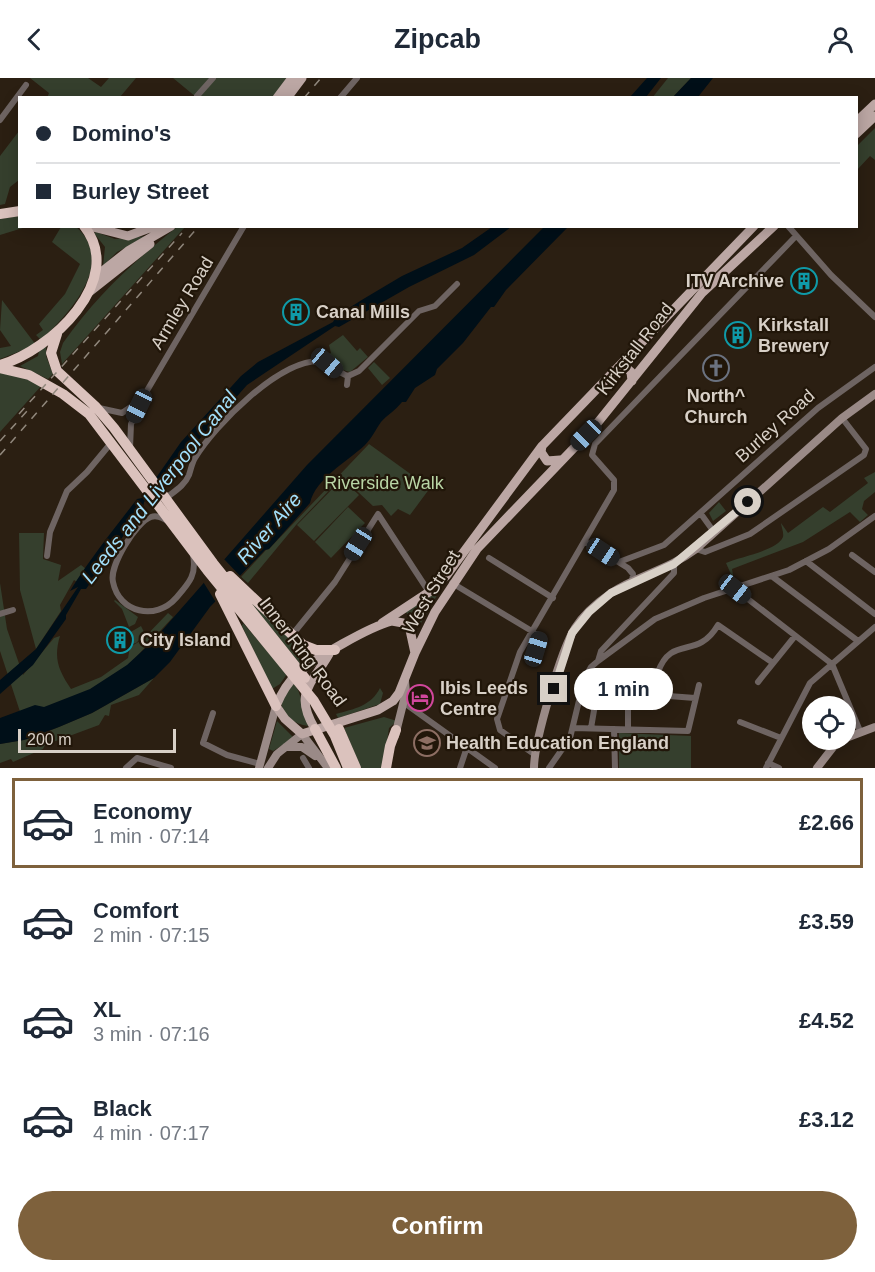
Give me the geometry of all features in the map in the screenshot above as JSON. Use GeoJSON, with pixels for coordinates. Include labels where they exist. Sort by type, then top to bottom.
{"type":"FeatureCollection","features":[{"type":"Feature","properties":{"kind":"highway"},"geometry":{"type":"LineString","coordinates":[[0,214],[18,211]]}},
{"type":"Feature","properties":{"kind":"highway"},"geometry":{"type":"LineString","coordinates":[[85,228],[96,249],[98,265],[95,277],[87,293],[57,334],[51,353],[57,371],[96,407],[130,451],[145,479]]}},
{"type":"Feature","properties":{"kind":"highway"},"geometry":{"type":"LineString","coordinates":[[0,366],[28,354],[57,334]]}},
{"type":"Feature","properties":{"kind":"highway"},"geometry":{"type":"LineString","coordinates":[[0,366],[29,375],[78,403],[160,496],[233,594],[310,649],[332,652]]}},
{"type":"Feature","properties":{"kind":"highway"},"geometry":{"type":"LineString","coordinates":[[160,496],[171,523],[193,551],[210,566],[233,594],[276,706]]}},
{"type":"Feature","properties":{"kind":"highway","name":"Inner Ring Road"},"geometry":{"type":"LineString","coordinates":[[233,594],[289,664],[338,735],[356,768]]}},
{"type":"Feature","properties":{"kind":"highway"},"geometry":{"type":"LineString","coordinates":[[315,729],[336,768]]}},
{"type":"Feature","properties":{"kind":"highway"},"geometry":{"type":"LineString","coordinates":[[386,768],[396,730]]}},
{"type":"Feature","properties":{"kind":"highway","name":"Inner Ring Road"},"geometry":{"type":"LineString","coordinates":[[338,735],[348,768]]}},
{"type":"Feature","properties":{"kind":"main road"},"geometry":{"type":"LineString","coordinates":[[278,96],[292,78]]}},
{"type":"Feature","properties":{"kind":"main road"},"geometry":{"type":"LineString","coordinates":[[288,96],[302,78]]}},
{"type":"Feature","properties":{"kind":"main road"},"geometry":{"type":"LineString","coordinates":[[858,120],[875,104]]}},
{"type":"Feature","properties":{"kind":"main road"},"geometry":{"type":"LineString","coordinates":[[858,132],[875,116]]}},
{"type":"Feature","properties":{"kind":"main road"},"geometry":{"type":"LineString","coordinates":[[97,228],[128,236],[157,231]]}},
{"type":"Feature","properties":{"kind":"main road","name":"Kirkstall Road"},"geometry":{"type":"LineString","coordinates":[[477,549],[595,426],[702,293],[772,228]]}},
{"type":"Feature","properties":{"kind":"main road"},"geometry":{"type":"LineString","coordinates":[[751,229],[749,240],[757,241]]}},
{"type":"Feature","properties":{"kind":"main road","name":"Kirkstall Road"},"geometry":{"type":"LineString","coordinates":[[276,706],[286,686],[297,674],[429,592],[451,569],[483,522],[542,446],[751,229]]}},
{"type":"Feature","properties":{"kind":"main road"},"geometry":{"type":"LineString","coordinates":[[95,277],[157,231]]}},
{"type":"Feature","properties":{"kind":"main road"},"geometry":{"type":"LineString","coordinates":[[87,293],[157,231]]}},
{"type":"Feature","properties":{"kind":"main road"},"geometry":{"type":"LineString","coordinates":[[613,371],[622,367],[628,369],[631,372],[632,381]]}},
{"type":"Feature","properties":{"kind":"main road"},"geometry":{"type":"LineString","coordinates":[[542,446],[541,452],[547,461],[560,460]]}},
{"type":"Feature","properties":{"kind":"main road","name":"West Street"},"geometry":{"type":"LineString","coordinates":[[302,734],[378,710],[393,701],[405,681],[415,652],[452,583],[477,549]]}},
{"type":"Feature","properties":{"kind":"main road"},"geometry":{"type":"LineString","coordinates":[[382,623],[398,622],[407,626],[413,634],[415,652]]}},
{"type":"Feature","properties":{"kind":"main road"},"geometry":{"type":"LineString","coordinates":[[315,729],[307,714],[304,696],[312,676],[332,652]]}},
{"type":"Feature","properties":{"kind":"main road"},"geometry":{"type":"LineString","coordinates":[[276,706],[285,719],[302,734]]}},
{"type":"Feature","properties":{"kind":"street"},"geometry":{"type":"LineString","coordinates":[[197,96],[213,78]]}},
{"type":"Feature","properties":{"kind":"street"},"geometry":{"type":"LineString","coordinates":[[342,96],[357,78]]}},
{"type":"Feature","properties":{"kind":"street"},"geometry":{"type":"LineString","coordinates":[[18,96],[26,86]]}},
{"type":"Feature","properties":{"kind":"street"},"geometry":{"type":"LineString","coordinates":[[0,120],[18,96]]}},
{"type":"Feature","properties":{"kind":"street","name":"Armley Road"},"geometry":{"type":"LineString","coordinates":[[130,451],[133,419],[145,394],[243,228]]}},
{"type":"Feature","properties":{"kind":"street"},"geometry":{"type":"LineString","coordinates":[[790,228],[831,275],[875,317]]}},
{"type":"Feature","properties":{"kind":"street"},"geometry":{"type":"LineString","coordinates":[[534,754],[499,727],[497,719],[520,652],[586,542],[615,485],[610,475],[592,456],[594,444],[796,236]]}},
{"type":"Feature","properties":{"kind":"street"},"geometry":{"type":"LineString","coordinates":[[348,376],[359,371],[419,311],[435,306],[457,284]]}},
{"type":"Feature","properties":{"kind":"street"},"geometry":{"type":"LineString","coordinates":[[160,496],[184,484],[196,456],[243,401],[269,381],[294,368],[321,361],[348,376]]}},
{"type":"Feature","properties":{"kind":"street","name":"Burley Road"},"geometry":{"type":"LineString","coordinates":[[619,562],[664,545],[818,408],[875,367]]}},
{"type":"Feature","properties":{"kind":"street"},"geometry":{"type":"LineString","coordinates":[[347,385],[348,376]]}},
{"type":"Feature","properties":{"kind":"street","name":"Armley Road"},"geometry":{"type":"LineString","coordinates":[[122,413],[130,410],[145,394]]}},
{"type":"Feature","properties":{"kind":"street"},"geometry":{"type":"LineString","coordinates":[[534,768],[534,754],[572,633],[579,622],[600,603],[632,583],[674,564],[696,549],[842,418],[875,394]]}},
{"type":"Feature","properties":{"kind":"street"},"geometry":{"type":"LineString","coordinates":[[96,407],[111,413],[122,413],[133,419]]}},
{"type":"Feature","properties":{"kind":"street"},"geometry":{"type":"LineString","coordinates":[[696,549],[705,552],[750,534],[866,453],[866,449],[842,418]]}},
{"type":"Feature","properties":{"kind":"street"},"geometry":{"type":"LineString","coordinates":[[47,556],[50,532],[67,491],[87,472],[112,442]]}},
{"type":"Feature","properties":{"kind":"street"},"geometry":{"type":"LineString","coordinates":[[292,635],[335,582],[378,514],[429,592]]}},
{"type":"Feature","properties":{"kind":"street"},"geometry":{"type":"LineString","coordinates":[[701,514],[714,532]]}},
{"type":"Feature","properties":{"kind":"street"},"geometry":{"type":"LineString","coordinates":[[171,523],[156,516],[147,518],[121,553],[112,573],[113,582],[121,597],[131,607],[143,613],[167,608],[194,577],[196,570],[193,551]]}},
{"type":"Feature","properties":{"kind":"street"},"geometry":{"type":"LineString","coordinates":[[549,768],[565,747],[573,728],[584,680],[591,667],[598,661],[656,619],[704,598],[773,577],[806,561],[875,516]]}},
{"type":"Feature","properties":{"kind":"street"},"geometry":{"type":"LineString","coordinates":[[586,542],[631,571],[632,583]]}},
{"type":"Feature","properties":{"kind":"street"},"geometry":{"type":"LineString","coordinates":[[852,555],[875,572]]}},
{"type":"Feature","properties":{"kind":"street"},"geometry":{"type":"LineString","coordinates":[[489,558],[553,597]]}},
{"type":"Feature","properties":{"kind":"street"},"geometry":{"type":"LineString","coordinates":[[806,561],[875,614]]}},
{"type":"Feature","properties":{"kind":"street"},"geometry":{"type":"LineString","coordinates":[[598,661],[601,651],[626,622],[674,573],[674,564]]}},
{"type":"Feature","properties":{"kind":"street"},"geometry":{"type":"LineString","coordinates":[[773,577],[858,641]]}},
{"type":"Feature","properties":{"kind":"street"},"geometry":{"type":"LineString","coordinates":[[452,583],[540,636],[536,649]]}},
{"type":"Feature","properties":{"kind":"street"},"geometry":{"type":"LineString","coordinates":[[735,589],[832,664],[860,731]]}},
{"type":"Feature","properties":{"kind":"street"},"geometry":{"type":"LineString","coordinates":[[0,614],[14,610]]}},
{"type":"Feature","properties":{"kind":"street"},"geometry":{"type":"LineString","coordinates":[[658,673],[665,656],[673,650],[689,648],[706,642],[716,623],[773,663]]}},
{"type":"Feature","properties":{"kind":"street"},"geometry":{"type":"LineString","coordinates":[[779,768],[767,766],[810,683],[875,627]]}},
{"type":"Feature","properties":{"kind":"street"},"geometry":{"type":"LineString","coordinates":[[758,682],[795,636]]}},
{"type":"Feature","properties":{"kind":"street"},"geometry":{"type":"LineString","coordinates":[[689,648],[691,657]]}},
{"type":"Feature","properties":{"kind":"street"},"geometry":{"type":"LineString","coordinates":[[392,768],[405,681]]}},
{"type":"Feature","properties":{"kind":"street"},"geometry":{"type":"LineString","coordinates":[[573,728],[688,731],[699,685]]}},
{"type":"Feature","properties":{"kind":"street"},"geometry":{"type":"LineString","coordinates":[[591,728],[596,699],[603,691],[695,698]]}},
{"type":"Feature","properties":{"kind":"street"},"geometry":{"type":"LineString","coordinates":[[403,702],[495,768]]}},
{"type":"Feature","properties":{"kind":"street"},"geometry":{"type":"LineString","coordinates":[[262,767],[276,706]]}},
{"type":"Feature","properties":{"kind":"street"},"geometry":{"type":"LineString","coordinates":[[623,707],[628,707],[628,729]]}},
{"type":"Feature","properties":{"kind":"street"},"geometry":{"type":"LineString","coordinates":[[213,713],[203,743],[262,767]]}},
{"type":"Feature","properties":{"kind":"street"},"geometry":{"type":"LineString","coordinates":[[740,722],[781,738]]}},
{"type":"Feature","properties":{"kind":"street"},"geometry":{"type":"LineString","coordinates":[[856,733],[875,727]]}},
{"type":"Feature","properties":{"kind":"street"},"geometry":{"type":"LineString","coordinates":[[614,729],[615,768]]}},
{"type":"Feature","properties":{"kind":"street"},"geometry":{"type":"LineString","coordinates":[[262,767],[302,734],[326,768]]}},
{"type":"Feature","properties":{"kind":"street"},"geometry":{"type":"LineString","coordinates":[[283,748],[293,745],[307,749],[326,768]]}},
{"type":"Feature","properties":{"kind":"street"},"geometry":{"type":"LineString","coordinates":[[460,768],[466,747]]}},
{"type":"Feature","properties":{"kind":"street"},"geometry":{"type":"LineString","coordinates":[[145,759],[147,750]]}},
{"type":"Feature","properties":{"kind":"street"},"geometry":{"type":"LineString","coordinates":[[817,768],[831,750]]}},
{"type":"Feature","properties":{"kind":"street"},"geometry":{"type":"LineString","coordinates":[[303,758],[309,768]]}},
{"type":"Feature","properties":{"kind":"street"},"geometry":{"type":"LineString","coordinates":[[126,768],[132,760],[145,759],[171,768]]}},
{"type":"Feature","properties":{"kind":"green space"},"geometry":{"type":"Polygon","coordinates":[[[30,78],[88,78],[101,87],[109,78],[136,78],[121,96],[48,96],[49,93],[30,78]]]}},
{"type":"Feature","properties":{"kind":"green space"},"geometry":{"type":"Polygon","coordinates":[[[173,78],[287,78],[274,96],[195,96],[173,78]]]}},
{"type":"Feature","properties":{"kind":"green space"},"geometry":{"type":"Polygon","coordinates":[[[668,78],[691,78],[674,96],[654,96],[668,78]]]}},
{"type":"Feature","properties":{"kind":"green space"},"geometry":{"type":"Polygon","coordinates":[[[875,128],[875,160],[870,156],[858,169],[858,145],[875,128]]]}},
{"type":"Feature","properties":{"kind":"green space"},"geometry":{"type":"Polygon","coordinates":[[[18,132],[18,181],[10,187],[5,204],[0,205],[0,156],[18,132]]]}},
{"type":"Feature","properties":{"kind":"green space"},"geometry":{"type":"Polygon","coordinates":[[[18,216],[18,228],[23,228],[0,235],[0,219],[18,216]]]}},
{"type":"Feature","properties":{"kind":"green space"},"geometry":{"type":"Polygon","coordinates":[[[60,228],[77,228],[87,241],[92,256],[91,271],[76,302],[41,340],[36,335],[43,330],[39,324],[65,294],[80,264],[52,242],[60,228]]]}},
{"type":"Feature","properties":{"kind":"green space"},"geometry":{"type":"Polygon","coordinates":[[[176,228],[184,228],[62,364],[60,352],[63,343],[102,295],[176,228]]]}},
{"type":"Feature","properties":{"kind":"green space"},"geometry":{"type":"Polygon","coordinates":[[[94,233],[115,239],[148,236],[117,252],[103,266],[105,247],[94,233]]]}},
{"type":"Feature","properties":{"kind":"green space"},"geometry":{"type":"Polygon","coordinates":[[[2,300],[36,345],[0,359],[0,348],[11,346],[0,330],[2,300]]]}},
{"type":"Feature","properties":{"kind":"green space"},"geometry":{"type":"Polygon","coordinates":[[[343,335],[357,351],[360,348],[368,357],[350,372],[322,358],[331,353],[329,345],[343,335]]]}},
{"type":"Feature","properties":{"kind":"green space"},"geometry":{"type":"Polygon","coordinates":[[[46,346],[46,356],[53,374],[48,379],[20,366],[38,356],[39,351],[46,346]]]}},
{"type":"Feature","properties":{"kind":"green space"},"geometry":{"type":"Polygon","coordinates":[[[374,362],[390,378],[382,385],[368,368],[374,362]]]}},
{"type":"Feature","properties":{"kind":"green space"},"geometry":{"type":"Polygon","coordinates":[[[0,372],[16,374],[42,385],[0,432],[0,372]]]}},
{"type":"Feature","properties":{"kind":"green space","name":"Riverside Walk"},"geometry":{"type":"Polygon","coordinates":[[[369,444],[430,488],[410,515],[398,509],[391,516],[382,505],[373,506],[342,477],[296,525],[248,583],[241,577],[269,549],[369,444]]]}},
{"type":"Feature","properties":{"kind":"green space"},"geometry":{"type":"Polygon","coordinates":[[[875,472],[875,492],[864,501],[862,509],[868,515],[860,522],[850,512],[803,542],[732,569],[734,581],[726,563],[766,550],[779,542],[783,537],[781,523],[788,533],[823,507],[830,512],[868,483],[864,478],[875,472]]]}},
{"type":"Feature","properties":{"kind":"green space"},"geometry":{"type":"Polygon","coordinates":[[[342,479],[359,495],[314,541],[297,525],[342,479]]]}},
{"type":"Feature","properties":{"kind":"green space"},"geometry":{"type":"Polygon","coordinates":[[[719,502],[726,511],[713,521],[709,513],[719,502]]]}},
{"type":"Feature","properties":{"kind":"green space"},"geometry":{"type":"Polygon","coordinates":[[[348,507],[365,523],[331,558],[315,542],[348,507]]]}},
{"type":"Feature","properties":{"kind":"green space"},"geometry":{"type":"Polygon","coordinates":[[[19,533],[44,533],[43,559],[61,565],[58,581],[81,565],[86,569],[77,582],[74,580],[60,605],[61,611],[36,649],[20,590],[19,533]]]}},
{"type":"Feature","properties":{"kind":"green space"},"geometry":{"type":"Polygon","coordinates":[[[447,578],[421,623],[402,610],[447,578]]]}},
{"type":"Feature","properties":{"kind":"green space"},"geometry":{"type":"Polygon","coordinates":[[[0,583],[7,629],[23,675],[54,638],[60,636],[57,651],[58,664],[71,689],[101,677],[128,658],[130,647],[142,640],[168,613],[173,617],[128,666],[42,734],[92,713],[154,678],[139,695],[111,705],[109,716],[105,715],[99,725],[45,745],[43,749],[13,762],[11,759],[0,763],[0,744],[29,739],[0,651],[0,583]]]}},
{"type":"Feature","properties":{"kind":"green space"},"geometry":{"type":"Polygon","coordinates":[[[242,592],[306,651],[300,664],[242,592]]]}},
{"type":"Feature","properties":{"kind":"green space"},"geometry":{"type":"Polygon","coordinates":[[[115,600],[138,617],[135,624],[129,627],[122,609],[115,600]]]}},
{"type":"Feature","properties":{"kind":"green space"},"geometry":{"type":"Polygon","coordinates":[[[243,623],[287,674],[280,684],[272,689],[242,626],[243,623]]]}},
{"type":"Feature","properties":{"kind":"green space"},"geometry":{"type":"Polygon","coordinates":[[[141,626],[145,634],[136,643],[127,645],[129,633],[141,626]]]}},
{"type":"Feature","properties":{"kind":"green space"},"geometry":{"type":"Polygon","coordinates":[[[293,682],[299,692],[308,726],[290,719],[282,708],[281,703],[293,682]]]}},
{"type":"Feature","properties":{"kind":"green space"},"geometry":{"type":"Polygon","coordinates":[[[380,688],[383,693],[380,704],[338,718],[336,714],[367,703],[380,688]]]}},
{"type":"Feature","properties":{"kind":"green space"},"geometry":{"type":"Polygon","coordinates":[[[384,717],[397,721],[389,728],[383,768],[361,768],[344,728],[384,717]]]}},
{"type":"Feature","properties":{"kind":"green space"},"geometry":{"type":"Polygon","coordinates":[[[277,721],[294,738],[273,751],[269,749],[277,721]]]}},
{"type":"Feature","properties":{"kind":"green space"},"geometry":{"type":"Polygon","coordinates":[[[619,733],[691,736],[691,768],[619,768],[619,733]]]}},
{"type":"Feature","properties":{"kind":"water"},"geometry":{"type":"Polygon","coordinates":[[[647,78],[661,78],[647,96],[631,96],[647,78]]]}},
{"type":"Feature","properties":{"kind":"water"},"geometry":{"type":"Polygon","coordinates":[[[691,78],[713,78],[699,96],[674,96],[691,78]]]}},
{"type":"Feature","properties":{"kind":"water"},"geometry":{"type":"Polygon","coordinates":[[[491,228],[510,228],[474,255],[409,287],[339,327],[335,326],[247,385],[144,502],[143,508],[86,589],[81,589],[66,619],[33,665],[0,694],[0,680],[36,649],[78,587],[70,591],[93,556],[137,499],[142,498],[181,442],[241,376],[258,362],[333,322],[336,316],[402,276],[462,248],[491,228]]]}},
{"type":"Feature","properties":{"kind":"water","name":"River Aire"},"geometry":{"type":"Polygon","coordinates":[[[543,228],[567,228],[506,290],[463,343],[437,369],[435,375],[415,388],[406,402],[402,402],[381,422],[365,445],[325,478],[313,494],[310,503],[269,549],[265,550],[210,607],[170,662],[154,678],[92,713],[24,740],[0,744],[0,718],[35,705],[44,707],[90,689],[127,665],[152,642],[307,465],[543,228]]]}},
{"type":"Feature","properties":{"kind":"pier"},"geometry":{"type":"Polygon","coordinates":[[[223,558],[243,579],[217,604],[202,580],[223,558]]]}},
{"type":"Feature","properties":{"kind":"railway"},"geometry":{"type":"LineString","coordinates":[[306,96],[321,78]]}},
{"type":"Feature","properties":{"kind":"railway"},"geometry":{"type":"LineString","coordinates":[[0,455],[197,228]]}},
{"type":"Feature","properties":{"kind":"railway"},"geometry":{"type":"LineString","coordinates":[[19,414],[182,233]]}},
{"type":"Feature","properties":{"kind":"railway"},"geometry":{"type":"LineString","coordinates":[[0,441],[28,410]]}},
{"type":"Feature","properties":{"kind":"place","name":"ITV Archive"},"geometry":{"type":"Point","coordinates":[804,281]}},
{"type":"Feature","properties":{"kind":"place","name":"Canal Mills"},"geometry":{"type":"Point","coordinates":[296,312]}},
{"type":"Feature","properties":{"kind":"place","name":"Kirkstall Brewery"},"geometry":{"type":"Point","coordinates":[738,335]}},
{"type":"Feature","properties":{"kind":"place","name":"North^ Church"},"geometry":{"type":"Point","coordinates":[716,368]}},
{"type":"Feature","properties":{"kind":"place","name":"City Island"},"geometry":{"type":"Point","coordinates":[120,640]}},
{"type":"Feature","properties":{"kind":"place","name":"Ibis Leeds Centre"},"geometry":{"type":"Point","coordinates":[420,698]}},
{"type":"Feature","properties":{"kind":"place","name":"Health Education England"},"geometry":{"type":"Point","coordinates":[427,743]}},
{"type":"Feature","properties":{"kind":"route"},"geometry":{"type":"LineString","coordinates":[[554,689],[572,633],[589,612],[611,593],[665,569],[696,549],[748,502]]}},
{"type":"Feature","properties":{"kind":"water label","name":"Leeds and Liverpool Canal"},"geometry":{"type":"Point","coordinates":[159,487]}}]}
